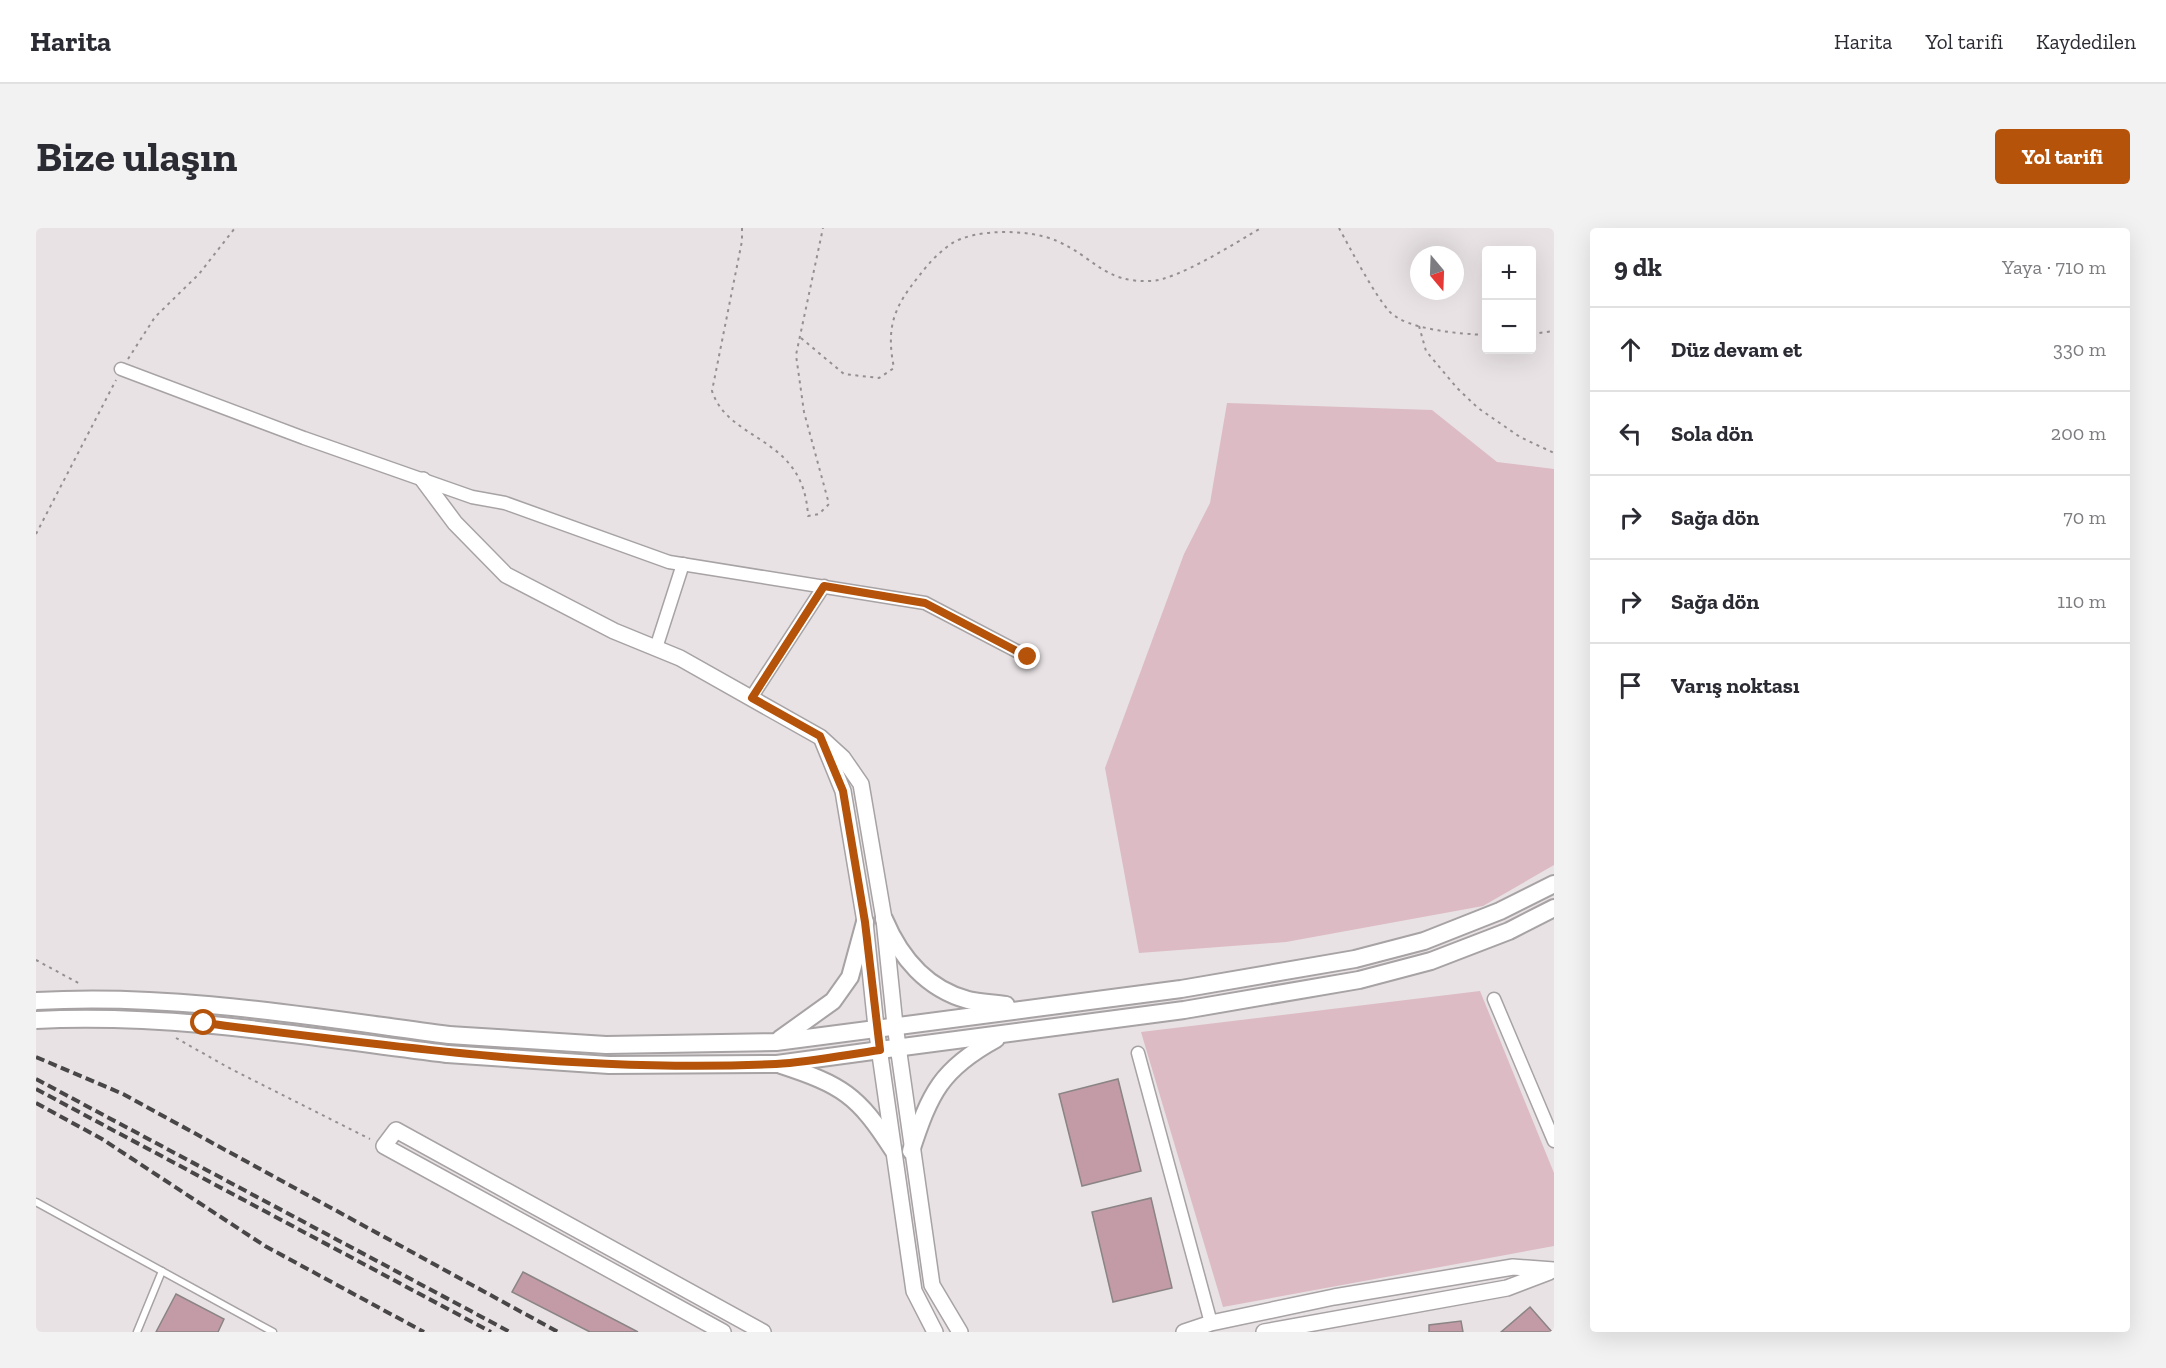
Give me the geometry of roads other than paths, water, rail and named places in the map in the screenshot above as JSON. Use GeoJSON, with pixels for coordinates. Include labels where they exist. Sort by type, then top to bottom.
{"type":"FeatureCollection","features":[{"type":"Feature","properties":{"kind":"main road"},"geometry":{"type":"LineString","coordinates":[[36,1001],[92,998],[206,1004],[449,1035],[606,1045],[776,1042],[876,1027],[1181,989],[1354,959],[1424,941],[1500,911],[1554,884]]}},
{"type":"Feature","properties":{"kind":"main road"},"geometry":{"type":"LineString","coordinates":[[36,1020],[92,1017],[204,1023],[447,1054],[609,1065],[777,1064],[1184,1010],[1359,980],[1431,961],[1509,931],[1554,908]]}},
{"type":"Feature","properties":{"kind":"main road"},"geometry":{"type":"LineString","coordinates":[[884,920],[895,946],[908,962],[931,982],[968,1000],[1030,1008]]}},
{"type":"Feature","properties":{"kind":"main road"},"geometry":{"type":"LineString","coordinates":[[776,1042],[833,1001],[850,977],[865,922]]}},
{"type":"Feature","properties":{"kind":"main road"},"geometry":{"type":"LineString","coordinates":[[912,1151],[924,1112],[941,1079],[967,1055],[1006,1034]]}},
{"type":"Feature","properties":{"kind":"main road"},"geometry":{"type":"LineString","coordinates":[[777,1064],[827,1080],[855,1100],[873,1119],[893,1150]]}},
{"type":"Feature","properties":{"kind":"street"},"geometry":{"type":"LineString","coordinates":[[121,369],[423,480],[472,497],[506,503],[669,562],[925,603],[1028,657]]}},
{"type":"Feature","properties":{"kind":"street"},"geometry":{"type":"LineString","coordinates":[[423,480],[454,523],[506,575],[614,631],[680,658],[820,736],[843,758],[861,784],[884,920],[894,1025],[932,1285],[960,1332]]}},
{"type":"Feature","properties":{"kind":"street"},"geometry":{"type":"LineString","coordinates":[[656,648],[683,564]]}},
{"type":"Feature","properties":{"kind":"street"},"geometry":{"type":"LineString","coordinates":[[752,698],[824,586]]}},
{"type":"Feature","properties":{"kind":"street"},"geometry":{"type":"LineString","coordinates":[[820,736],[843,791],[865,922],[876,1027],[914,1291],[935,1332]]}},
{"type":"Feature","properties":{"kind":"street"},"geometry":{"type":"LineString","coordinates":[[1494,999],[1554,1141]]}},
{"type":"Feature","properties":{"kind":"street"},"geometry":{"type":"LineString","coordinates":[[1137,1053],[1211,1323]]}},
{"type":"Feature","properties":{"kind":"street"},"geometry":{"type":"LineString","coordinates":[[723,1332],[384,1146],[396,1130],[763,1332]]}},
{"type":"Feature","properties":{"kind":"street"},"geometry":{"type":"LineString","coordinates":[[1184,1332],[1211,1323],[1334,1297],[1513,1267],[1554,1270]]}},
{"type":"Feature","properties":{"kind":"street"},"geometry":{"type":"LineString","coordinates":[[1264,1332],[1507,1288],[1554,1270]]}},
{"type":"Feature","properties":{"kind":"lane"},"geometry":{"type":"LineString","coordinates":[[36,1202],[273,1332]]}},
{"type":"Feature","properties":{"kind":"lane"},"geometry":{"type":"LineString","coordinates":[[137,1332],[162,1271]]}},
{"type":"Feature","properties":{"kind":"railway"},"geometry":{"type":"LineString","coordinates":[[36,1057],[123,1094],[558,1332]]}},
{"type":"Feature","properties":{"kind":"railway"},"geometry":{"type":"LineString","coordinates":[[36,1079],[510,1332]]}},
{"type":"Feature","properties":{"kind":"railway"},"geometry":{"type":"LineString","coordinates":[[36,1089],[491,1332]]}},
{"type":"Feature","properties":{"kind":"railway"},"geometry":{"type":"LineString","coordinates":[[36,1103],[102,1139],[265,1246],[424,1332]]}}]}
